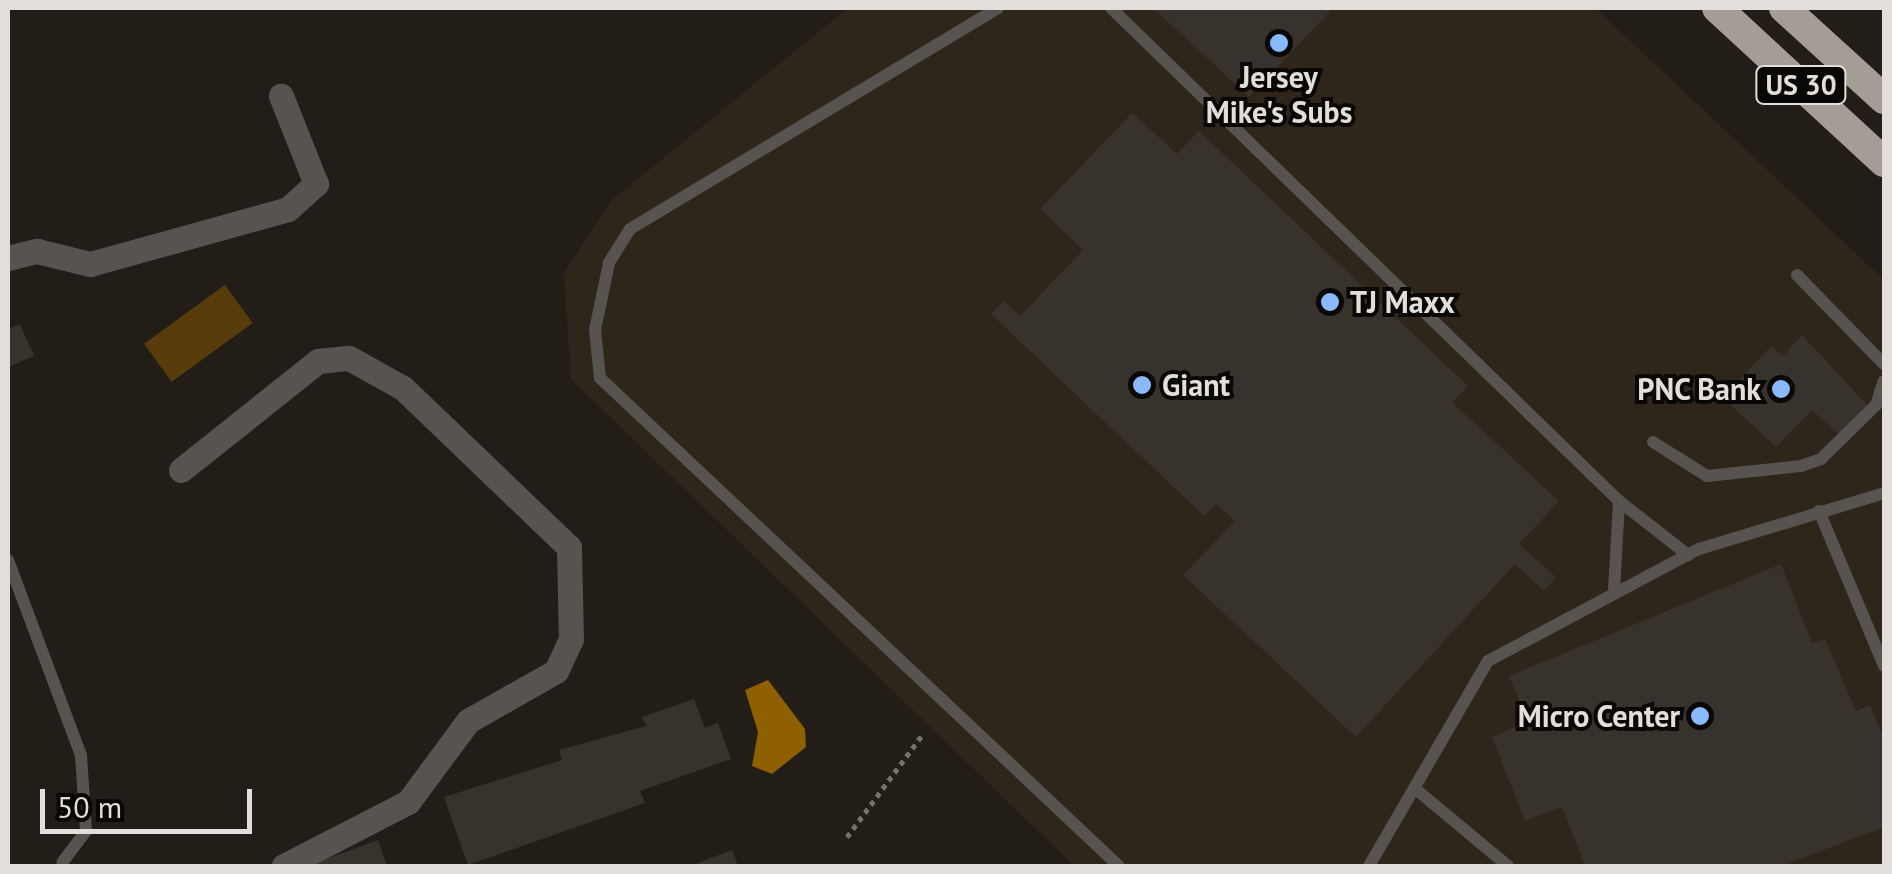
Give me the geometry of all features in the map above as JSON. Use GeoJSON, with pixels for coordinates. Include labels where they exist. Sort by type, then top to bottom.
{"type":"FeatureCollection","features":[{"type":"Feature","properties":{"kind":"highway","name":"US 30"},"geometry":{"type":"LineString","coordinates":[[1717,8],[1884,162]]}},
{"type":"Feature","properties":{"kind":"highway","name":"US 30"},"geometry":{"type":"LineString","coordinates":[[1784,8],[1884,99]]}},
{"type":"Feature","properties":{"kind":"street"},"geometry":{"type":"LineString","coordinates":[[8,258],[37,251],[90,264],[288,209],[316,184],[281,96]]}},
{"type":"Feature","properties":{"kind":"street"},"geometry":{"type":"LineString","coordinates":[[181,470],[318,361],[349,358],[403,388],[570,546],[572,639],[556,670],[468,721],[408,802],[284,866]]}},
{"type":"Feature","properties":{"kind":"lane"},"geometry":{"type":"LineString","coordinates":[[998,8],[630,228],[609,262],[595,330],[600,378],[1119,866]]}},
{"type":"Feature","properties":{"kind":"lane"},"geometry":{"type":"LineString","coordinates":[[1112,8],[1618,501],[1688,555]]}},
{"type":"Feature","properties":{"kind":"lane"},"geometry":{"type":"LineString","coordinates":[[1796,275],[1884,364]]}},
{"type":"Feature","properties":{"kind":"lane"},"geometry":{"type":"LineString","coordinates":[[1652,442],[1707,476],[1801,466],[1821,459],[1876,405],[1884,381]]}},
{"type":"Feature","properties":{"kind":"lane"},"geometry":{"type":"LineString","coordinates":[[1368,866],[1418,791],[1488,662],[1688,555],[1884,493]]}},
{"type":"Feature","properties":{"kind":"lane"},"geometry":{"type":"LineString","coordinates":[[1614,592],[1618,501]]}},
{"type":"Feature","properties":{"kind":"lane"},"geometry":{"type":"LineString","coordinates":[[1819,511],[1884,666]]}},
{"type":"Feature","properties":{"kind":"lane"},"geometry":{"type":"LineString","coordinates":[[8,560],[81,755],[86,831],[63,862]]}},
{"type":"Feature","properties":{"kind":"lane"},"geometry":{"type":"LineString","coordinates":[[1418,791],[1508,866]]}},
{"type":"Feature","properties":{"kind":"path"},"geometry":{"type":"LineString","coordinates":[[847,837],[923,734]]}},
{"type":"Feature","properties":{"kind":"shaded area"},"geometry":{"type":"Polygon","coordinates":[[[848,8],[1595,8],[1884,280],[1884,866],[1074,866],[571,379],[564,273],[612,200],[848,8]]]}},
{"type":"Feature","properties":{"kind":"shaded area"},"geometry":{"type":"Polygon","coordinates":[[[225,285],[253,323],[172,382],[144,344],[225,285]]]}},
{"type":"Feature","properties":{"kind":"shaded area"},"geometry":{"type":"Polygon","coordinates":[[[768,680],[805,729],[806,747],[772,774],[752,766],[758,732],[745,690],[768,680]]]}},
{"type":"Feature","properties":{"kind":"building"},"geometry":{"type":"Polygon","coordinates":[[[1153,8],[1333,8],[1249,97],[1153,8]]]}},
{"type":"Feature","properties":{"kind":"building"},"geometry":{"type":"Polygon","coordinates":[[[1132,113],[1177,154],[1199,131],[1468,386],[1452,402],[1559,501],[1519,544],[1556,577],[1544,591],[1515,564],[1356,737],[1183,575],[1235,521],[1216,504],[1204,516],[991,314],[1004,301],[1020,316],[1083,250],[1040,209],[1132,113]]]}},
{"type":"Feature","properties":{"kind":"building"},"geometry":{"type":"Polygon","coordinates":[[[20,324],[34,356],[8,367],[8,329],[20,324]]]}},
{"type":"Feature","properties":{"kind":"building","name":"PNC Bank"},"geometry":{"type":"Polygon","coordinates":[[[1802,335],[1868,406],[1841,436],[1812,410],[1776,447],[1723,398],[1771,346],[1783,356],[1802,335]]]}},
{"type":"Feature","properties":{"kind":"building","name":"Micro Center"},"geometry":{"type":"Polygon","coordinates":[[[1781,564],[1812,643],[1825,639],[1856,711],[1870,705],[1884,739],[1884,827],[1782,866],[1585,866],[1562,807],[1525,821],[1492,737],[1528,722],[1509,676],[1781,564]]]}},
{"type":"Feature","properties":{"kind":"building"},"geometry":{"type":"Polygon","coordinates":[[[694,699],[705,728],[718,723],[731,759],[640,791],[645,803],[468,865],[444,797],[562,760],[559,750],[646,726],[642,717],[694,699]]]}},
{"type":"Feature","properties":{"kind":"building"},"geometry":{"type":"Polygon","coordinates":[[[378,840],[387,866],[307,866],[378,840]]]}},
{"type":"Feature","properties":{"kind":"building"},"geometry":{"type":"Polygon","coordinates":[[[732,850],[738,866],[690,866],[732,850]]]}},
{"type":"Feature","properties":{"kind":"place","name":"Jersey Mike's Subs"},"geometry":{"type":"Point","coordinates":[1279,43]}},
{"type":"Feature","properties":{"kind":"place","name":"TJ Maxx"},"geometry":{"type":"Point","coordinates":[1330,302]}},
{"type":"Feature","properties":{"kind":"place","name":"Giant"},"geometry":{"type":"Point","coordinates":[1142,385]}},
{"type":"Feature","properties":{"kind":"place","name":"PNC Bank"},"geometry":{"type":"Point","coordinates":[1781,389]}},
{"type":"Feature","properties":{"kind":"place","name":"Micro Center"},"geometry":{"type":"Point","coordinates":[1700,716]}}]}
